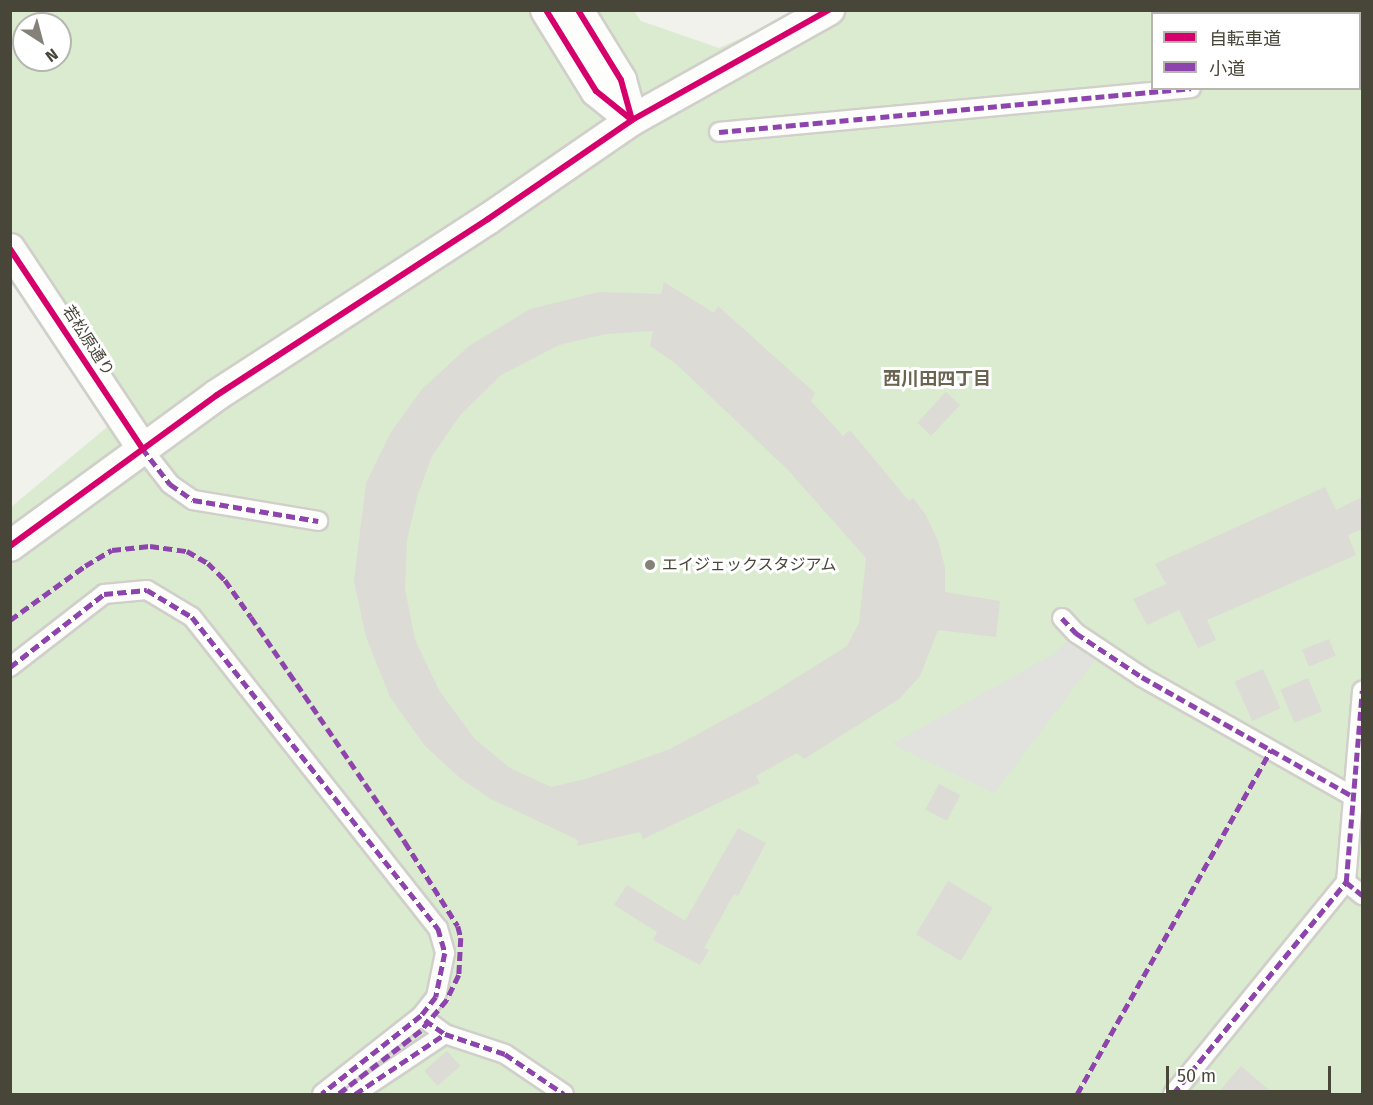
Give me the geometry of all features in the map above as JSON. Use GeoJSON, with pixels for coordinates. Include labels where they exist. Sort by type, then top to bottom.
{"type":"FeatureCollection","features":[{"type":"Feature","properties":{"kind":"street"},"geometry":{"type":"LineString","coordinates":[[546,10],[596,91],[632,120]]}},
{"type":"Feature","properties":{"kind":"street"},"geometry":{"type":"LineString","coordinates":[[578,10],[621,80],[632,120]]}},
{"type":"Feature","properties":{"kind":"street"},"geometry":{"type":"LineString","coordinates":[[10,546],[217,395],[488,219],[632,120],[829,10]]}},
{"type":"Feature","properties":{"kind":"street"},"geometry":{"type":"LineString","coordinates":[[719,132],[1170,90]]}},
{"type":"Feature","properties":{"kind":"street","name":"若松原通り"},"geometry":{"type":"LineString","coordinates":[[10,249],[142,448]]}},
{"type":"Feature","properties":{"kind":"street"},"geometry":{"type":"LineString","coordinates":[[142,448],[170,484],[193,500],[318,521]]}},
{"type":"Feature","properties":{"kind":"street"},"geometry":{"type":"LineString","coordinates":[[10,667],[104,594],[147,590],[192,617],[439,930],[445,953],[436,997],[421,1016],[322,1095]]}},
{"type":"Feature","properties":{"kind":"street"},"geometry":{"type":"LineString","coordinates":[[1062,618],[1085,640],[1142,677],[1354,797]]}},
{"type":"Feature","properties":{"kind":"street"},"geometry":{"type":"LineString","coordinates":[[1173,1095],[1346,882],[1362,691]]}},
{"type":"Feature","properties":{"kind":"street"},"geometry":{"type":"LineString","coordinates":[[1346,882],[1362,895]]}},
{"type":"Feature","properties":{"kind":"street"},"geometry":{"type":"LineString","coordinates":[[421,1016],[445,1034],[505,1054],[564,1095]]}},
{"type":"Feature","properties":{"kind":"street"},"geometry":{"type":"LineString","coordinates":[[355,1095],[445,1034]]}},
{"type":"Feature","properties":{"kind":"green space"},"geometry":{"type":"Polygon","coordinates":[[[10,11],[634,11],[641,21],[719,48],[801,11],[1362,11],[1362,1094],[11,1094],[11,507],[118,418],[11,257],[10,11]]]}},
{"type":"Feature","properties":{"kind":"shaded area"},"geometry":{"type":"Polygon","coordinates":[[[1076,633],[1101,652],[994,793],[892,744],[1052,655],[1076,633]]]}},
{"type":"Feature","properties":{"kind":"building"},"geometry":{"type":"Polygon","coordinates":[[[664,282],[714,313],[718,306],[815,393],[811,401],[843,436],[850,430],[909,501],[913,498],[926,515],[938,541],[945,567],[945,592],[1000,601],[996,637],[938,630],[920,676],[899,699],[804,759],[797,753],[756,776],[760,783],[643,839],[640,832],[577,846],[578,840],[491,799],[460,778],[425,746],[390,697],[366,637],[354,581],[366,483],[391,432],[422,389],[469,346],[530,309],[599,292],[661,294],[664,282]],[[653,331],[606,334],[559,345],[501,375],[461,414],[432,456],[417,497],[407,540],[405,589],[415,640],[440,692],[475,739],[510,768],[551,787],[586,779],[670,749],[759,701],[847,646],[859,623],[866,558],[787,469],[675,363],[650,346],[653,331]]]}},
{"type":"Feature","properties":{"kind":"building"},"geometry":{"type":"Polygon","coordinates":[[[946,392],[960,405],[931,436],[917,423],[946,392]]]}},
{"type":"Feature","properties":{"kind":"building"},"geometry":{"type":"Polygon","coordinates":[[[1325,487],[1336,510],[1362,497],[1362,529],[1348,535],[1356,555],[1207,620],[1216,640],[1198,648],[1179,610],[1147,625],[1133,599],[1166,584],[1155,564],[1325,487]]]}},
{"type":"Feature","properties":{"kind":"building"},"geometry":{"type":"Polygon","coordinates":[[[1329,639],[1336,656],[1309,667],[1302,650],[1329,639]]]}},
{"type":"Feature","properties":{"kind":"building"},"geometry":{"type":"Polygon","coordinates":[[[1263,669],[1280,708],[1252,721],[1235,682],[1263,669]]]}},
{"type":"Feature","properties":{"kind":"building"},"geometry":{"type":"Polygon","coordinates":[[[1308,678],[1322,711],[1294,723],[1280,690],[1308,678]]]}},
{"type":"Feature","properties":{"kind":"building"},"geometry":{"type":"Polygon","coordinates":[[[939,784],[960,795],[947,821],[925,810],[939,784]]]}},
{"type":"Feature","properties":{"kind":"building"},"geometry":{"type":"Polygon","coordinates":[[[738,828],[766,843],[738,896],[734,894],[704,948],[709,950],[700,965],[653,940],[657,932],[614,905],[627,885],[685,921],[738,828]]]}},
{"type":"Feature","properties":{"kind":"building"},"geometry":{"type":"Polygon","coordinates":[[[948,881],[993,908],[961,961],[916,934],[948,881]]]}},
{"type":"Feature","properties":{"kind":"building"},"geometry":{"type":"Polygon","coordinates":[[[447,1051],[460,1066],[437,1086],[424,1071],[447,1051]]]}},
{"type":"Feature","properties":{"kind":"building"},"geometry":{"type":"Polygon","coordinates":[[[1241,1066],[1275,1095],[1216,1095],[1241,1066]]]}},
{"type":"Feature","properties":{"kind":"marked path"},"geometry":{"type":"LineString","coordinates":[[719,132],[1170,90]]}},
{"type":"Feature","properties":{"kind":"marked path"},"geometry":{"type":"LineString","coordinates":[[142,448],[170,484],[193,500],[318,521]]}},
{"type":"Feature","properties":{"kind":"marked path"},"geometry":{"type":"LineString","coordinates":[[10,620],[85,566],[112,550],[150,546],[187,551],[208,563],[225,580],[251,617],[405,842],[458,926],[461,938],[459,975],[447,1000],[421,1031],[339,1094]]}},
{"type":"Feature","properties":{"kind":"marked path"},"geometry":{"type":"LineString","coordinates":[[10,667],[104,594],[147,590],[192,617],[438,928],[445,953],[436,997],[421,1016],[322,1094]]}},
{"type":"Feature","properties":{"kind":"marked path"},"geometry":{"type":"LineString","coordinates":[[1062,618],[1076,633],[1142,677],[1354,797]]}},
{"type":"Feature","properties":{"kind":"marked path"},"geometry":{"type":"LineString","coordinates":[[1173,1094],[1346,882],[1362,691]]}},
{"type":"Feature","properties":{"kind":"marked path"},"geometry":{"type":"LineString","coordinates":[[1077,1094],[1271,750]]}},
{"type":"Feature","properties":{"kind":"marked path"},"geometry":{"type":"LineString","coordinates":[[1346,882],[1362,895]]}},
{"type":"Feature","properties":{"kind":"marked path"},"geometry":{"type":"LineString","coordinates":[[425,1020],[445,1034],[505,1054],[564,1094]]}},
{"type":"Feature","properties":{"kind":"marked path"},"geometry":{"type":"LineString","coordinates":[[355,1094],[445,1034]]}},
{"type":"Feature","properties":{"kind":"cycle path"},"geometry":{"type":"LineString","coordinates":[[546,10],[596,91],[632,120]]}},
{"type":"Feature","properties":{"kind":"cycle path"},"geometry":{"type":"LineString","coordinates":[[578,10],[621,80],[632,120]]}},
{"type":"Feature","properties":{"kind":"cycle path"},"geometry":{"type":"LineString","coordinates":[[10,546],[217,395],[488,219],[632,120],[829,10]]}},
{"type":"Feature","properties":{"kind":"cycle path"},"geometry":{"type":"LineString","coordinates":[[10,249],[142,448]]}},
{"type":"Feature","properties":{"kind":"place","name":"エイジェックスタジアム"},"geometry":{"type":"Point","coordinates":[650,565]}},
{"type":"Feature","properties":{"kind":"district","name":"西川田四丁目"},"geometry":{"type":"Point","coordinates":[937,379]}}]}
